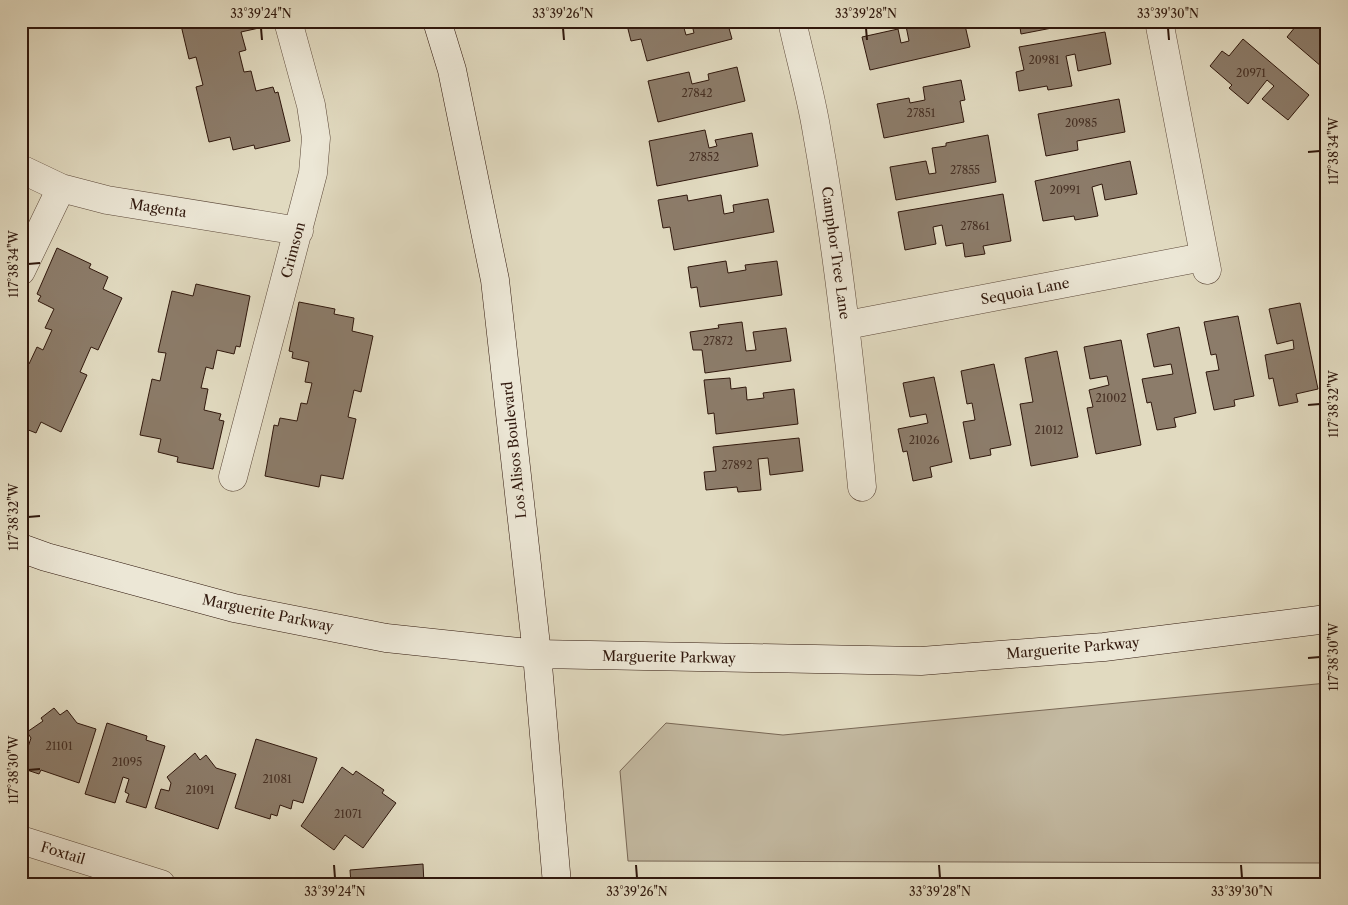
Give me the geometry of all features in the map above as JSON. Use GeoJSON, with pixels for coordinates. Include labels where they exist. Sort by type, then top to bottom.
{"type":"FeatureCollection","features":[{"type":"Feature","properties":{"kind":"main road","name":"Crimson"},"geometry":{"type":"LineString","coordinates":[[233,477],[313,173],[316,138],[311,105],[288,21]]}},
{"type":"Feature","properties":{"kind":"main road","name":"Los Alisos Boulevard"},"geometry":{"type":"LineString","coordinates":[[437,21],[452,70],[495,280],[537,654],[556,884]]}},
{"type":"Feature","properties":{"kind":"main road","name":"Camphor Tree Lane"},"geometry":{"type":"LineString","coordinates":[[792,21],[817,131],[847,325],[862,487]]}},
{"type":"Feature","properties":{"kind":"main road","name":"Sequoia Lane"},"geometry":{"type":"LineString","coordinates":[[847,325],[1205,264],[1158,21]]}},
{"type":"Feature","properties":{"kind":"main road","name":"Magenta"},"geometry":{"type":"LineString","coordinates":[[21,169],[61,188],[106,200],[299,230]]}},
{"type":"Feature","properties":{"kind":"main road"},"geometry":{"type":"LineString","coordinates":[[21,271],[61,188]]}},
{"type":"Feature","properties":{"kind":"main road","name":"Marguerite Parkway"},"geometry":{"type":"LineString","coordinates":[[21,548],[46,557],[234,608],[386,638],[537,654],[921,660],[1104,647],[1327,619]]}},
{"type":"Feature","properties":{"kind":"main road","name":"Foxtail"},"geometry":{"type":"LineString","coordinates":[[21,840],[161,884]]}},
{"type":"Feature","properties":{"kind":"shaded area"},"geometry":{"type":"Polygon","coordinates":[[[1327,683],[1327,863],[628,861],[620,771],[666,723],[783,735],[1327,683]]]}},
{"type":"Feature","properties":{"kind":"building"},"geometry":{"type":"Polygon","coordinates":[[[180,21],[257,21],[259,28],[241,32],[246,50],[239,52],[244,72],[251,71],[256,91],[273,87],[275,93],[278,92],[290,141],[255,149],[254,145],[233,150],[230,137],[209,142],[196,87],[203,85],[196,57],[189,59],[180,21]]]}},
{"type":"Feature","properties":{"kind":"building"},"geometry":{"type":"Polygon","coordinates":[[[626,21],[682,21],[686,35],[694,33],[691,21],[727,21],[732,39],[647,61],[641,39],[631,41],[626,21]]]}},
{"type":"Feature","properties":{"kind":"building"},"geometry":{"type":"Polygon","coordinates":[[[905,21],[964,21],[970,47],[870,70],[862,37],[898,29],[901,43],[909,41],[905,21]]]}},
{"type":"Feature","properties":{"kind":"building"},"geometry":{"type":"Polygon","coordinates":[[[1019,21],[1088,21],[1021,34],[1019,21]]]}},
{"type":"Feature","properties":{"kind":"building"},"geometry":{"type":"Polygon","coordinates":[[[1261,21],[1276,21],[1270,29],[1261,21]]]}},
{"type":"Feature","properties":{"kind":"building"},"geometry":{"type":"Polygon","coordinates":[[[1300,21],[1327,21],[1327,61],[1322,67],[1287,37],[1300,21]]]}},
{"type":"Feature","properties":{"kind":"building"},"geometry":{"type":"Polygon","coordinates":[[[1105,32],[1111,64],[1078,71],[1075,54],[1066,56],[1072,86],[1048,90],[1047,86],[1019,91],[1016,72],[1024,70],[1019,47],[1105,32]]]}},
{"type":"Feature","properties":{"kind":"building"},"geometry":{"type":"Polygon","coordinates":[[[1243,39],[1309,95],[1288,120],[1262,99],[1274,86],[1267,80],[1248,104],[1229,88],[1232,85],[1210,66],[1222,51],[1229,56],[1243,39]]]}},
{"type":"Feature","properties":{"kind":"building"},"geometry":{"type":"Polygon","coordinates":[[[737,67],[745,101],[658,122],[648,81],[689,72],[692,84],[709,80],[708,74],[737,67]]]}},
{"type":"Feature","properties":{"kind":"building"},"geometry":{"type":"Polygon","coordinates":[[[961,80],[965,100],[960,101],[964,122],[884,138],[877,104],[909,98],[910,103],[925,100],[923,87],[961,80]]]}},
{"type":"Feature","properties":{"kind":"building"},"geometry":{"type":"Polygon","coordinates":[[[1119,99],[1125,132],[1077,141],[1078,150],[1046,156],[1038,114],[1119,99]]]}},
{"type":"Feature","properties":{"kind":"building"},"geometry":{"type":"Polygon","coordinates":[[[705,130],[709,148],[717,146],[715,140],[752,133],[758,166],[657,186],[649,141],[705,130]]]}},
{"type":"Feature","properties":{"kind":"building"},"geometry":{"type":"Polygon","coordinates":[[[988,135],[996,182],[896,200],[890,167],[926,161],[929,174],[936,173],[932,148],[946,146],[946,143],[988,135]]]}},
{"type":"Feature","properties":{"kind":"building"},"geometry":{"type":"Polygon","coordinates":[[[1130,161],[1137,194],[1105,200],[1102,184],[1092,187],[1098,216],[1075,220],[1074,216],[1043,221],[1035,181],[1130,161]]]}},
{"type":"Feature","properties":{"kind":"building"},"geometry":{"type":"Polygon","coordinates":[[[1003,194],[1011,241],[983,246],[985,254],[965,257],[963,243],[946,246],[942,225],[933,227],[936,244],[905,250],[898,212],[1003,194]]]}},
{"type":"Feature","properties":{"kind":"building"},"geometry":{"type":"Polygon","coordinates":[[[687,195],[688,201],[721,195],[724,214],[734,212],[733,205],[768,199],[774,232],[674,250],[670,227],[663,228],[658,200],[687,195]]]}},
{"type":"Feature","properties":{"kind":"building"},"geometry":{"type":"Polygon","coordinates":[[[57,248],[91,264],[89,268],[108,277],[103,289],[122,298],[98,350],[91,347],[80,372],[87,375],[61,432],[41,422],[36,433],[21,427],[21,360],[29,364],[37,347],[43,350],[52,330],[45,328],[54,309],[38,301],[41,296],[37,294],[57,248]]]}},
{"type":"Feature","properties":{"kind":"building"},"geometry":{"type":"Polygon","coordinates":[[[726,261],[728,273],[746,270],[745,265],[777,261],[782,295],[700,307],[697,287],[691,288],[688,267],[726,261]]]}},
{"type":"Feature","properties":{"kind":"building"},"geometry":{"type":"Polygon","coordinates":[[[196,284],[250,296],[240,347],[236,346],[234,354],[217,350],[213,369],[206,367],[201,388],[208,389],[204,410],[221,414],[219,420],[224,421],[213,469],[177,462],[178,457],[158,452],[161,439],[140,435],[152,379],[160,381],[166,353],[158,352],[172,291],[193,296],[196,284]]]}},
{"type":"Feature","properties":{"kind":"building"},"geometry":{"type":"Polygon","coordinates":[[[299,302],[335,309],[334,314],[354,318],[352,331],[373,336],[361,392],[354,390],[348,417],[356,419],[343,479],[321,475],[319,487],[265,476],[274,425],[278,426],[280,418],[297,421],[301,403],[307,404],[312,383],[305,382],[309,362],[292,358],[293,352],[289,351],[299,302]]]}},
{"type":"Feature","properties":{"kind":"building"},"geometry":{"type":"Polygon","coordinates":[[[1300,303],[1318,389],[1296,394],[1298,402],[1279,406],[1273,378],[1269,379],[1265,355],[1294,349],[1293,340],[1277,344],[1269,309],[1300,303]]]}},
{"type":"Feature","properties":{"kind":"building"},"geometry":{"type":"Polygon","coordinates":[[[1238,316],[1254,396],[1234,400],[1235,406],[1214,410],[1206,372],[1219,370],[1216,354],[1211,355],[1204,322],[1238,316]]]}},
{"type":"Feature","properties":{"kind":"building"},"geometry":{"type":"Polygon","coordinates":[[[742,322],[746,351],[756,350],[753,332],[786,328],[791,361],[705,373],[702,350],[693,350],[690,332],[719,328],[718,325],[742,322]]]}},
{"type":"Feature","properties":{"kind":"building"},"geometry":{"type":"Polygon","coordinates":[[[1179,327],[1196,413],[1174,418],[1176,427],[1157,430],[1151,402],[1147,403],[1142,379],[1173,374],[1171,364],[1154,367],[1147,334],[1179,327]]]}},
{"type":"Feature","properties":{"kind":"building"},"geometry":{"type":"Polygon","coordinates":[[[1121,340],[1141,445],[1096,454],[1087,408],[1093,407],[1089,390],[1109,385],[1107,376],[1090,379],[1084,347],[1121,340]]]}},
{"type":"Feature","properties":{"kind":"building"},"geometry":{"type":"Polygon","coordinates":[[[1057,351],[1078,457],[1031,466],[1020,404],[1033,402],[1025,358],[1057,351]]]}},
{"type":"Feature","properties":{"kind":"building"},"geometry":{"type":"Polygon","coordinates":[[[994,364],[1011,445],[990,449],[991,455],[970,459],[963,422],[975,420],[972,403],[967,404],[961,371],[994,364]]]}},
{"type":"Feature","properties":{"kind":"building"},"geometry":{"type":"Polygon","coordinates":[[[934,377],[952,462],[930,467],[932,477],[913,481],[907,451],[903,452],[898,429],[928,423],[926,414],[910,417],[903,383],[934,377]]]}},
{"type":"Feature","properties":{"kind":"building"},"geometry":{"type":"Polygon","coordinates":[[[730,378],[731,389],[746,387],[747,400],[764,398],[763,393],[794,389],[798,424],[716,434],[714,413],[708,414],[704,380],[730,378]]]}},
{"type":"Feature","properties":{"kind":"building"},"geometry":{"type":"Polygon","coordinates":[[[799,438],[803,471],[770,475],[768,458],[758,459],[761,490],[738,492],[737,487],[706,490],[704,472],[716,471],[713,447],[799,438]]]}},
{"type":"Feature","properties":{"kind":"building"},"geometry":{"type":"Polygon","coordinates":[[[54,708],[60,715],[67,710],[77,723],[96,729],[79,783],[41,770],[39,774],[21,768],[21,745],[28,747],[31,738],[27,732],[43,721],[41,718],[54,708]]]}},
{"type":"Feature","properties":{"kind":"building"},"geometry":{"type":"Polygon","coordinates":[[[107,723],[147,736],[146,740],[165,746],[146,808],[126,802],[129,794],[125,792],[129,779],[123,777],[115,803],[85,794],[107,723]]]}},
{"type":"Feature","properties":{"kind":"building"},"geometry":{"type":"Polygon","coordinates":[[[256,739],[317,758],[303,803],[293,800],[291,809],[280,805],[277,816],[271,814],[270,819],[235,808],[256,739]]]}},
{"type":"Feature","properties":{"kind":"building"},"geometry":{"type":"Polygon","coordinates":[[[195,753],[200,760],[206,755],[216,768],[236,774],[218,829],[155,808],[161,789],[169,791],[171,783],[167,777],[195,753]]]}},
{"type":"Feature","properties":{"kind":"building"},"geometry":{"type":"Polygon","coordinates":[[[342,767],[353,775],[356,771],[384,790],[382,793],[396,803],[363,848],[345,835],[334,850],[301,826],[342,767]]]}},
{"type":"Feature","properties":{"kind":"building"},"geometry":{"type":"Polygon","coordinates":[[[423,864],[424,884],[351,884],[350,870],[423,864]]]}}]}
